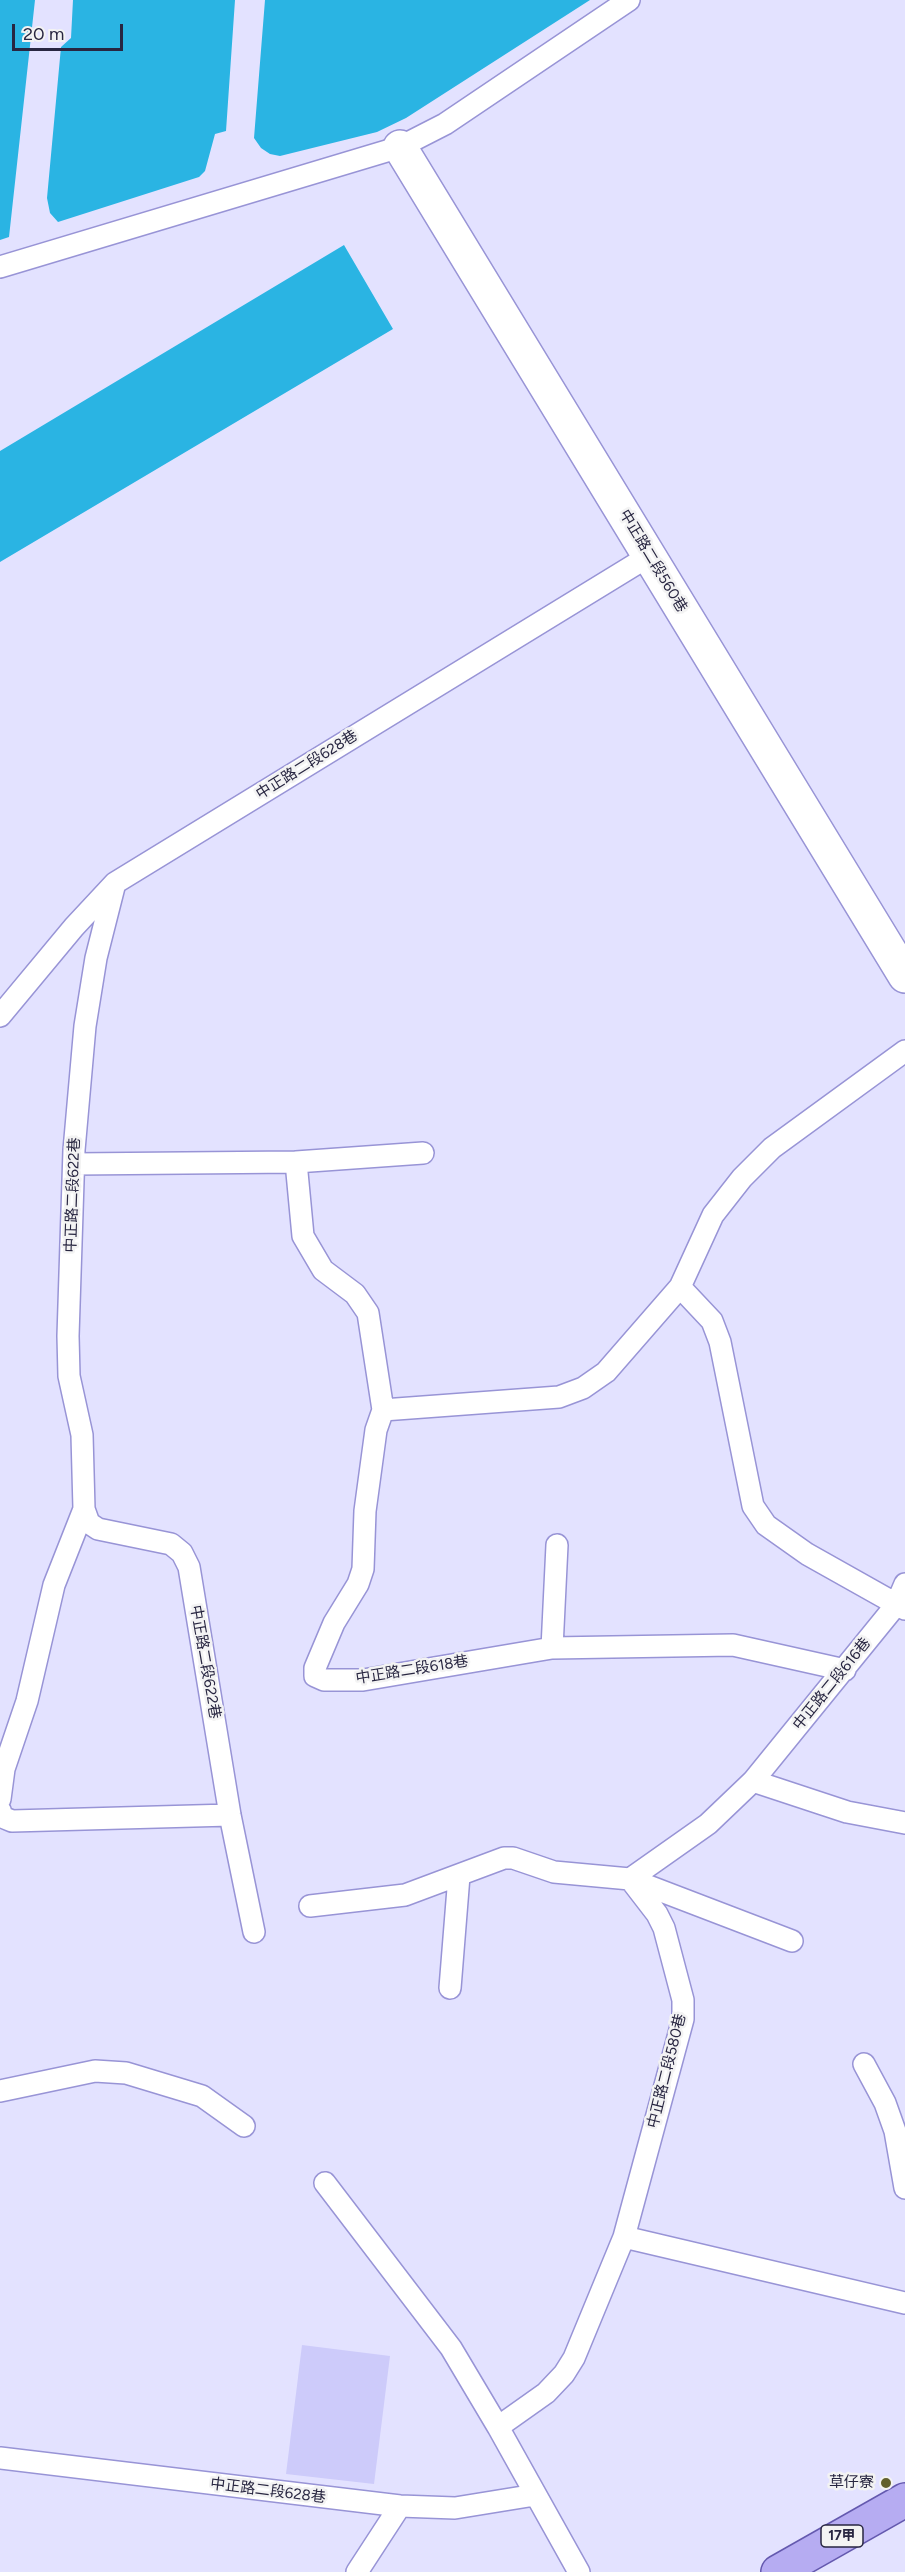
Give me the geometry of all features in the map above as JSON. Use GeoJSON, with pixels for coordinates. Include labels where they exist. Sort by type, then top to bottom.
{"type":"FeatureCollection","features":[{"type":"Feature","properties":{"kind":"main road","name":"17甲"},"geometry":{"type":"LineString","coordinates":[[778,2572],[905,2500]]}},
{"type":"Feature","properties":{"kind":"street","name":"中正路二段560巷"},"geometry":{"type":"LineString","coordinates":[[400,147],[905,976]]}},
{"type":"Feature","properties":{"kind":"lane"},"geometry":{"type":"LineString","coordinates":[[0,267],[400,147],[445,124],[628,0]]}},
{"type":"Feature","properties":{"kind":"lane","name":"中正路二段628巷"},"geometry":{"type":"LineString","coordinates":[[0,1016],[74,927],[115,883],[649,556]]}},
{"type":"Feature","properties":{"kind":"lane","name":"中正路二段622巷"},"geometry":{"type":"LineString","coordinates":[[115,883],[96,958],[85,1026],[74,1164],[68,1336],[69,1376],[82,1434],[84,1509],[89,1523],[99,1528],[171,1544],[182,1553],[189,1568],[230,1815],[254,1932]]}},
{"type":"Feature","properties":{"kind":"lane"},"geometry":{"type":"LineString","coordinates":[[383,1410],[559,1397],[583,1388],[606,1372],[680,1287],[713,1215],[742,1178],[772,1148],[905,1051]]}},
{"type":"Feature","properties":{"kind":"lane"},"geometry":{"type":"LineString","coordinates":[[74,1164],[296,1162],[423,1153]]}},
{"type":"Feature","properties":{"kind":"lane","name":"中正路二段618巷"},"geometry":{"type":"LineString","coordinates":[[296,1162],[303,1236],[323,1270],[355,1294],[368,1313],[383,1410],[376,1430],[364,1510],[363,1569],[358,1584],[334,1623],[315,1668],[315,1676],[324,1680],[363,1680],[552,1648],[733,1645],[845,1670]]}},
{"type":"Feature","properties":{"kind":"lane"},"geometry":{"type":"LineString","coordinates":[[680,1287],[712,1321],[720,1342],[753,1506],[766,1525],[807,1554],[900,1607]]}},
{"type":"Feature","properties":{"kind":"lane","name":"中正路二段622巷"},"geometry":{"type":"LineString","coordinates":[[0,1799],[3,1769],[27,1701],[54,1585],[84,1509]]}},
{"type":"Feature","properties":{"kind":"lane"},"geometry":{"type":"LineString","coordinates":[[552,1648],[557,1545]]}},
{"type":"Feature","properties":{"kind":"lane","name":"中正路二段616巷"},"geometry":{"type":"LineString","coordinates":[[630,1879],[708,1824],[753,1781],[900,1607],[905,1584]]}},
{"type":"Feature","properties":{"kind":"lane"},"geometry":{"type":"LineString","coordinates":[[753,1781],[847,1812],[905,1823]]}},
{"type":"Feature","properties":{"kind":"lane"},"geometry":{"type":"LineString","coordinates":[[0,1810],[2,1817],[12,1821],[230,1815]]}},
{"type":"Feature","properties":{"kind":"lane"},"geometry":{"type":"LineString","coordinates":[[310,1906],[405,1895],[504,1858],[513,1858],[554,1872],[630,1879],[792,1941]]}},
{"type":"Feature","properties":{"kind":"lane"},"geometry":{"type":"LineString","coordinates":[[450,1988],[459,1876]]}},
{"type":"Feature","properties":{"kind":"lane","name":"中正路二段580巷"},"geometry":{"type":"LineString","coordinates":[[498,2427],[546,2392],[564,2374],[574,2358],[624,2237],[683,2019],[683,2001],[664,1928],[657,1914],[630,1879]]}},
{"type":"Feature","properties":{"kind":"lane"},"geometry":{"type":"LineString","coordinates":[[864,2064],[885,2103],[895,2131],[905,2188]]}},
{"type":"Feature","properties":{"kind":"lane"},"geometry":{"type":"LineString","coordinates":[[0,2091],[95,2071],[126,2073],[202,2096],[244,2126]]}},
{"type":"Feature","properties":{"kind":"lane"},"geometry":{"type":"LineString","coordinates":[[325,2183],[451,2348],[579,2572]]}},
{"type":"Feature","properties":{"kind":"lane"},"geometry":{"type":"LineString","coordinates":[[624,2237],[905,2303]]}},
{"type":"Feature","properties":{"kind":"lane","name":"中正路二段628巷"},"geometry":{"type":"LineString","coordinates":[[0,2458],[400,2506],[455,2508],[535,2495]]}},
{"type":"Feature","properties":{"kind":"lane"},"geometry":{"type":"LineString","coordinates":[[357,2572],[400,2506]]}},
{"type":"Feature","properties":{"kind":"water"},"geometry":{"type":"Polygon","coordinates":[[[0,0],[35,0],[9,237],[0,240],[0,0]]]}},
{"type":"Feature","properties":{"kind":"water"},"geometry":{"type":"Polygon","coordinates":[[[73,0],[235,0],[226,131],[215,134],[205,171],[199,177],[58,222],[50,213],[47,198],[61,47],[71,38],[73,0]]]}},
{"type":"Feature","properties":{"kind":"water"},"geometry":{"type":"Polygon","coordinates":[[[265,0],[590,0],[406,118],[377,132],[280,156],[270,154],[261,148],[254,138],[265,0]]]}},
{"type":"Feature","properties":{"kind":"water"},"geometry":{"type":"Polygon","coordinates":[[[344,245],[393,329],[0,562],[0,451],[344,245]]]}},
{"type":"Feature","properties":{"kind":"building"},"geometry":{"type":"Polygon","coordinates":[[[302,2345],[390,2356],[374,2484],[286,2474],[302,2345]]]}},
{"type":"Feature","properties":{"kind":"place","name":"草仔寮"},"geometry":{"type":"Point","coordinates":[886,2483]}}]}
